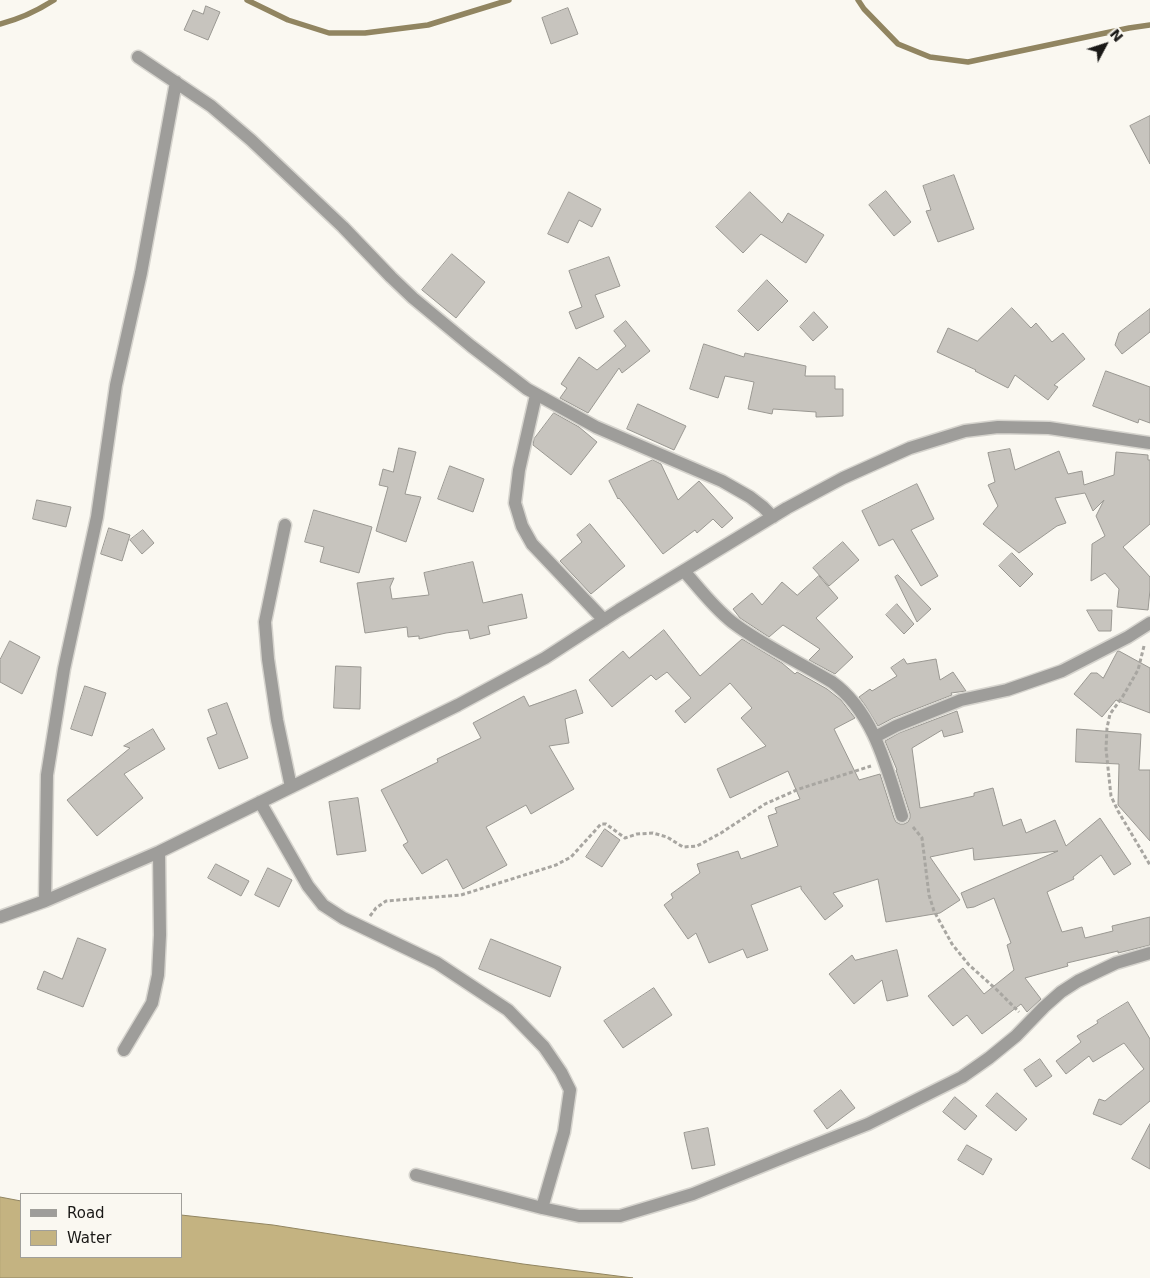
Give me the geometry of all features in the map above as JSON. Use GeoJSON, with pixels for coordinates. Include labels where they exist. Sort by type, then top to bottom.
{"type":"FeatureCollection","features":[{"type":"Feature","properties":{"kind":"street"},"geometry":{"type":"LineString","coordinates":[[138,57],[211,106],[251,140],[343,227],[391,278],[413,298],[527,390],[596,427],[722,481],[750,497],[773,517]]}},
{"type":"Feature","properties":{"kind":"street"},"geometry":{"type":"LineString","coordinates":[[45,901],[47,775],[64,669],[97,517],[116,385],[141,273],[176,82]]}},
{"type":"Feature","properties":{"kind":"street"},"geometry":{"type":"LineString","coordinates":[[536,395],[519,470],[515,503],[522,526],[532,544],[604,620]]}},
{"type":"Feature","properties":{"kind":"street"},"geometry":{"type":"LineString","coordinates":[[0,917],[45,901],[159,852],[458,705],[545,658],[773,517],[843,478],[910,448],[965,431],[998,427],[1049,428],[1150,443]]}},
{"type":"Feature","properties":{"kind":"street"},"geometry":{"type":"LineString","coordinates":[[284,525],[265,622],[277,720],[291,787]]}},
{"type":"Feature","properties":{"kind":"street"},"geometry":{"type":"LineString","coordinates":[[684,571],[703,594],[730,621],[750,635],[843,690],[852,699],[875,737],[902,816]]}},
{"type":"Feature","properties":{"kind":"street"},"geometry":{"type":"LineString","coordinates":[[875,737],[896,726],[961,700],[1007,690],[1062,671],[1150,624]]}},
{"type":"Feature","properties":{"kind":"street"},"geometry":{"type":"LineString","coordinates":[[260,802],[308,886],[323,905],[343,918],[437,963],[508,1010],[544,1047],[561,1072],[570,1090],[566,1124],[542,1208]]}},
{"type":"Feature","properties":{"kind":"street"},"geometry":{"type":"LineString","coordinates":[[124,1050],[152,1003],[158,975],[160,935],[159,852]]}},
{"type":"Feature","properties":{"kind":"street"},"geometry":{"type":"LineString","coordinates":[[416,1175],[579,1216],[620,1216],[693,1194],[868,1124],[962,1077],[990,1058],[1016,1036],[1044,1006],[1061,992],[1078,981],[1116,964],[1150,953]]}},
{"type":"Feature","properties":{"kind":"path"},"geometry":{"type":"LineString","coordinates":[[1150,624],[1138,670],[1110,714],[1106,749],[1111,796],[1150,865]]}},
{"type":"Feature","properties":{"kind":"path"},"geometry":{"type":"LineString","coordinates":[[361,927],[376,908],[386,901],[461,895],[556,865],[571,857],[601,824],[606,824],[625,838],[637,834],[653,833],[667,837],[683,847],[696,846],[721,833],[765,804],[799,789],[884,762]]}},
{"type":"Feature","properties":{"kind":"path"},"geometry":{"type":"LineString","coordinates":[[902,816],[922,838],[929,895],[934,911],[952,944],[969,965],[1029,1023]]}},
{"type":"Feature","properties":{"kind":"water"},"geometry":{"type":"Polygon","coordinates":[[[0,1197],[20,1201],[20,1258],[182,1258],[182,1215],[273,1225],[523,1264],[633,1278],[0,1278],[0,1197]]]}},
{"type":"Feature","properties":{"kind":"building"},"geometry":{"type":"Polygon","coordinates":[[[206,6],[220,12],[208,40],[184,30],[193,10],[203,14],[206,6]]]}},
{"type":"Feature","properties":{"kind":"building"},"geometry":{"type":"Polygon","coordinates":[[[568,8],[578,34],[551,44],[542,18],[568,8]]]}},
{"type":"Feature","properties":{"kind":"building"},"geometry":{"type":"Polygon","coordinates":[[[1150,116],[1150,164],[1130,126],[1150,116]]]}},
{"type":"Feature","properties":{"kind":"building"},"geometry":{"type":"Polygon","coordinates":[[[954,175],[974,229],[938,242],[926,211],[931,210],[923,186],[954,175]]]}},
{"type":"Feature","properties":{"kind":"building"},"geometry":{"type":"Polygon","coordinates":[[[886,191],[911,222],[894,236],[869,205],[886,191]]]}},
{"type":"Feature","properties":{"kind":"building"},"geometry":{"type":"Polygon","coordinates":[[[569,192],[601,209],[592,227],[579,220],[568,243],[548,234],[569,192]]]}},
{"type":"Feature","properties":{"kind":"building"},"geometry":{"type":"Polygon","coordinates":[[[750,192],[782,223],[788,213],[824,235],[806,263],[761,234],[743,253],[716,227],[750,192]]]}},
{"type":"Feature","properties":{"kind":"building"},"geometry":{"type":"Polygon","coordinates":[[[452,254],[485,282],[456,318],[422,290],[452,254]]]}},
{"type":"Feature","properties":{"kind":"building"},"geometry":{"type":"Polygon","coordinates":[[[609,257],[620,286],[595,295],[604,317],[576,329],[569,312],[582,307],[569,271],[609,257]]]}},
{"type":"Feature","properties":{"kind":"building"},"geometry":{"type":"Polygon","coordinates":[[[767,280],[788,301],[758,331],[738,311],[767,280]]]}},
{"type":"Feature","properties":{"kind":"building"},"geometry":{"type":"Polygon","coordinates":[[[1012,308],[1031,328],[1036,323],[1052,342],[1063,333],[1085,359],[1054,385],[1058,387],[1048,400],[1015,375],[1008,388],[976,370],[937,352],[948,328],[977,341],[1012,308]]]}},
{"type":"Feature","properties":{"kind":"building"},"geometry":{"type":"Polygon","coordinates":[[[1150,309],[1150,332],[1122,354],[1115,345],[1119,333],[1150,309]]]}},
{"type":"Feature","properties":{"kind":"building"},"geometry":{"type":"Polygon","coordinates":[[[814,312],[828,327],[813,341],[800,327],[814,312]]]}},
{"type":"Feature","properties":{"kind":"building"},"geometry":{"type":"Polygon","coordinates":[[[626,321],[650,351],[622,373],[619,368],[588,413],[560,398],[567,388],[561,384],[579,357],[597,370],[626,346],[614,331],[626,321]]]}},
{"type":"Feature","properties":{"kind":"building"},"geometry":{"type":"Polygon","coordinates":[[[704,344],[744,357],[745,353],[806,366],[805,376],[835,376],[835,389],[843,389],[843,416],[816,417],[816,412],[773,409],[772,414],[748,409],[754,382],[725,376],[718,398],[690,389],[704,344]]]}},
{"type":"Feature","properties":{"kind":"building"},"geometry":{"type":"Polygon","coordinates":[[[1106,371],[1150,387],[1150,423],[1139,419],[1138,423],[1093,406],[1106,371]]]}},
{"type":"Feature","properties":{"kind":"building"},"geometry":{"type":"Polygon","coordinates":[[[638,404],[686,426],[674,450],[627,429],[638,404]]]}},
{"type":"Feature","properties":{"kind":"building"},"geometry":{"type":"Polygon","coordinates":[[[554,413],[579,427],[597,442],[571,475],[533,445],[534,439],[554,413]]]}},
{"type":"Feature","properties":{"kind":"building"},"geometry":{"type":"Polygon","coordinates":[[[399,448],[416,452],[405,494],[421,497],[406,542],[376,531],[388,487],[379,485],[383,469],[393,472],[399,448]]]}},
{"type":"Feature","properties":{"kind":"building"},"geometry":{"type":"Polygon","coordinates":[[[1010,449],[1015,470],[1059,451],[1068,474],[1082,471],[1084,485],[1114,475],[1116,452],[1148,455],[1148,460],[1150,460],[1150,524],[1123,547],[1150,577],[1148,610],[1117,607],[1119,589],[1105,573],[1091,581],[1092,544],[1105,536],[1096,516],[1104,500],[1093,511],[1085,493],[1055,498],[1066,523],[1057,526],[1019,553],[983,524],[998,506],[988,485],[995,482],[988,453],[1010,449]]]}},
{"type":"Feature","properties":{"kind":"building"},"geometry":{"type":"Polygon","coordinates":[[[653,460],[661,464],[678,500],[699,481],[733,518],[722,528],[713,519],[697,533],[695,530],[663,554],[618,499],[609,481],[653,460]]]}},
{"type":"Feature","properties":{"kind":"building"},"geometry":{"type":"Polygon","coordinates":[[[450,466],[484,479],[473,512],[438,499],[450,466]]]}},
{"type":"Feature","properties":{"kind":"building"},"geometry":{"type":"Polygon","coordinates":[[[917,484],[934,519],[911,530],[938,576],[921,586],[893,539],[879,546],[862,511],[917,484]]]}},
{"type":"Feature","properties":{"kind":"building"},"geometry":{"type":"Polygon","coordinates":[[[37,500],[71,507],[66,527],[33,519],[37,500]]]}},
{"type":"Feature","properties":{"kind":"building"},"geometry":{"type":"Polygon","coordinates":[[[314,510],[372,527],[359,573],[320,562],[324,547],[305,542],[314,510]]]}},
{"type":"Feature","properties":{"kind":"building"},"geometry":{"type":"Polygon","coordinates":[[[590,524],[625,566],[591,594],[560,561],[582,542],[577,535],[590,524]]]}},
{"type":"Feature","properties":{"kind":"building"},"geometry":{"type":"Polygon","coordinates":[[[109,528],[130,535],[122,561],[101,554],[109,528]]]}},
{"type":"Feature","properties":{"kind":"building"},"geometry":{"type":"Polygon","coordinates":[[[143,530],[154,543],[142,554],[130,540],[143,530]]]}},
{"type":"Feature","properties":{"kind":"building"},"geometry":{"type":"Polygon","coordinates":[[[843,542],[859,560],[829,586],[813,568],[843,542]]]}},
{"type":"Feature","properties":{"kind":"building"},"geometry":{"type":"Polygon","coordinates":[[[1012,553],[1033,574],[1020,587],[999,566],[1012,553]]]}},
{"type":"Feature","properties":{"kind":"building"},"geometry":{"type":"Polygon","coordinates":[[[473,562],[483,603],[522,594],[527,618],[488,626],[490,634],[470,639],[468,630],[419,639],[419,636],[408,637],[407,627],[365,633],[357,583],[394,578],[390,587],[392,599],[429,595],[424,573],[473,562]]]}},
{"type":"Feature","properties":{"kind":"building"},"geometry":{"type":"Polygon","coordinates":[[[898,575],[931,609],[917,622],[895,577],[898,575]]]}},
{"type":"Feature","properties":{"kind":"building"},"geometry":{"type":"Polygon","coordinates":[[[819,576],[838,598],[816,618],[853,657],[835,674],[809,660],[820,649],[783,625],[769,637],[740,618],[733,609],[752,593],[762,605],[782,582],[797,595],[819,576]]]}},
{"type":"Feature","properties":{"kind":"building"},"geometry":{"type":"Polygon","coordinates":[[[897,604],[914,624],[904,634],[886,615],[897,604]]]}},
{"type":"Feature","properties":{"kind":"building"},"geometry":{"type":"Polygon","coordinates":[[[1087,610],[1112,610],[1111,631],[1099,631],[1087,610]]]}},
{"type":"Feature","properties":{"kind":"building"},"geometry":{"type":"Polygon","coordinates":[[[664,630],[700,676],[742,639],[782,663],[795,674],[797,672],[827,689],[841,700],[855,718],[834,729],[859,780],[880,774],[894,818],[900,824],[908,822],[910,814],[897,770],[885,741],[899,733],[957,711],[963,732],[944,737],[942,730],[912,748],[920,808],[974,796],[974,793],[993,788],[1003,826],[1021,819],[1026,833],[1055,820],[1066,846],[1100,818],[1131,864],[1114,875],[1101,855],[1073,877],[1074,879],[1047,892],[1062,932],[1082,927],[1085,938],[1113,931],[1112,926],[1150,917],[1150,945],[1067,963],[1068,966],[1025,978],[1041,999],[1027,1012],[1021,1004],[982,1034],[967,1015],[953,1026],[928,996],[963,968],[984,994],[1014,970],[1007,945],[1011,943],[994,898],[967,908],[961,893],[1058,851],[974,860],[973,848],[930,857],[960,900],[940,913],[886,922],[878,879],[833,893],[843,906],[825,920],[801,889],[801,886],[751,905],[768,950],[747,958],[743,949],[709,963],[696,933],[688,939],[664,905],[673,898],[671,894],[700,873],[697,864],[738,851],[741,859],[778,846],[768,816],[777,813],[775,808],[800,799],[788,771],[730,798],[717,769],[766,746],[741,718],[752,708],[730,683],[685,723],[675,711],[691,698],[667,672],[656,680],[651,675],[612,707],[589,680],[623,651],[629,658],[664,630]]]}},
{"type":"Feature","properties":{"kind":"building"},"geometry":{"type":"Polygon","coordinates":[[[10,641],[40,657],[22,694],[0,682],[0,660],[10,641]]]}},
{"type":"Feature","properties":{"kind":"building"},"geometry":{"type":"Polygon","coordinates":[[[1118,651],[1150,668],[1150,713],[1116,700],[1102,717],[1074,694],[1091,673],[1097,673],[1103,678],[1118,651]]]}},
{"type":"Feature","properties":{"kind":"building"},"geometry":{"type":"Polygon","coordinates":[[[904,659],[907,664],[936,659],[940,680],[953,672],[966,691],[951,693],[952,695],[893,718],[878,726],[859,697],[870,689],[872,691],[897,676],[891,668],[904,659]]]}},
{"type":"Feature","properties":{"kind":"building"},"geometry":{"type":"Polygon","coordinates":[[[336,666],[361,667],[360,709],[334,708],[336,666]]]}},
{"type":"Feature","properties":{"kind":"building"},"geometry":{"type":"Polygon","coordinates":[[[85,686],[106,693],[92,736],[71,729],[85,686]]]}},
{"type":"Feature","properties":{"kind":"building"},"geometry":{"type":"Polygon","coordinates":[[[576,690],[583,713],[565,719],[569,743],[549,746],[574,789],[531,814],[526,805],[486,827],[507,865],[463,889],[447,859],[422,874],[403,845],[408,842],[381,790],[438,762],[437,759],[481,738],[473,723],[524,696],[529,706],[576,690]]]}},
{"type":"Feature","properties":{"kind":"building"},"geometry":{"type":"Polygon","coordinates":[[[227,703],[248,758],[219,769],[207,738],[217,734],[208,710],[227,703]]]}},
{"type":"Feature","properties":{"kind":"building"},"geometry":{"type":"Polygon","coordinates":[[[153,729],[165,749],[124,774],[143,798],[97,836],[67,800],[130,748],[124,746],[153,729]]]}},
{"type":"Feature","properties":{"kind":"building"},"geometry":{"type":"Polygon","coordinates":[[[1077,729],[1141,734],[1139,770],[1150,770],[1150,841],[1118,805],[1119,764],[1076,762],[1077,729]]]}},
{"type":"Feature","properties":{"kind":"building"},"geometry":{"type":"Polygon","coordinates":[[[358,798],[366,851],[337,855],[329,802],[358,798]]]}},
{"type":"Feature","properties":{"kind":"building"},"geometry":{"type":"Polygon","coordinates":[[[605,829],[620,840],[602,867],[586,857],[605,829]]]}},
{"type":"Feature","properties":{"kind":"building"},"geometry":{"type":"Polygon","coordinates":[[[216,864],[249,881],[241,896],[208,878],[216,864]]]}},
{"type":"Feature","properties":{"kind":"building"},"geometry":{"type":"Polygon","coordinates":[[[268,868],[292,880],[279,907],[255,895],[268,868]]]}},
{"type":"Feature","properties":{"kind":"building"},"geometry":{"type":"Polygon","coordinates":[[[78,938],[106,949],[83,1007],[37,989],[44,971],[62,979],[78,938]]]}},
{"type":"Feature","properties":{"kind":"building"},"geometry":{"type":"Polygon","coordinates":[[[491,939],[561,967],[550,997],[479,969],[491,939]]]}},
{"type":"Feature","properties":{"kind":"building"},"geometry":{"type":"Polygon","coordinates":[[[897,950],[908,996],[887,1001],[882,980],[854,1004],[829,974],[852,955],[855,960],[897,950]]]}},
{"type":"Feature","properties":{"kind":"building"},"geometry":{"type":"Polygon","coordinates":[[[654,988],[672,1015],[623,1048],[604,1021],[654,988]]]}},
{"type":"Feature","properties":{"kind":"building"},"geometry":{"type":"Polygon","coordinates":[[[1128,1002],[1150,1039],[1150,1101],[1121,1125],[1093,1114],[1099,1099],[1105,1101],[1144,1069],[1124,1043],[1093,1062],[1089,1056],[1066,1074],[1056,1061],[1081,1042],[1077,1036],[1128,1002]]]}},
{"type":"Feature","properties":{"kind":"building"},"geometry":{"type":"Polygon","coordinates":[[[1040,1059],[1052,1076],[1036,1087],[1024,1070],[1040,1059]]]}},
{"type":"Feature","properties":{"kind":"building"},"geometry":{"type":"Polygon","coordinates":[[[841,1090],[855,1108],[827,1129],[814,1111],[841,1090]]]}},
{"type":"Feature","properties":{"kind":"building"},"geometry":{"type":"Polygon","coordinates":[[[997,1093],[1027,1119],[1016,1131],[986,1106],[997,1093]]]}},
{"type":"Feature","properties":{"kind":"building"},"geometry":{"type":"Polygon","coordinates":[[[955,1097],[977,1116],[965,1130],[943,1112],[955,1097]]]}},
{"type":"Feature","properties":{"kind":"building"},"geometry":{"type":"Polygon","coordinates":[[[1150,1124],[1150,1169],[1132,1159],[1150,1124]]]}},
{"type":"Feature","properties":{"kind":"building"},"geometry":{"type":"Polygon","coordinates":[[[708,1128],[715,1165],[692,1169],[684,1133],[708,1128]]]}},
{"type":"Feature","properties":{"kind":"building"},"geometry":{"type":"Polygon","coordinates":[[[967,1145],[992,1159],[983,1175],[958,1160],[967,1145]]]}},
{"type":"Feature","properties":{"kind":"waterway"},"geometry":{"type":"LineString","coordinates":[[0,24],[28,14],[54,0]]}},
{"type":"Feature","properties":{"kind":"waterway"},"geometry":{"type":"LineString","coordinates":[[247,0],[288,20],[329,33],[365,33],[428,25],[509,0]]}},
{"type":"Feature","properties":{"kind":"waterway"},"geometry":{"type":"LineString","coordinates":[[858,0],[864,9],[898,44],[930,57],[968,62],[1150,25]]}}]}
